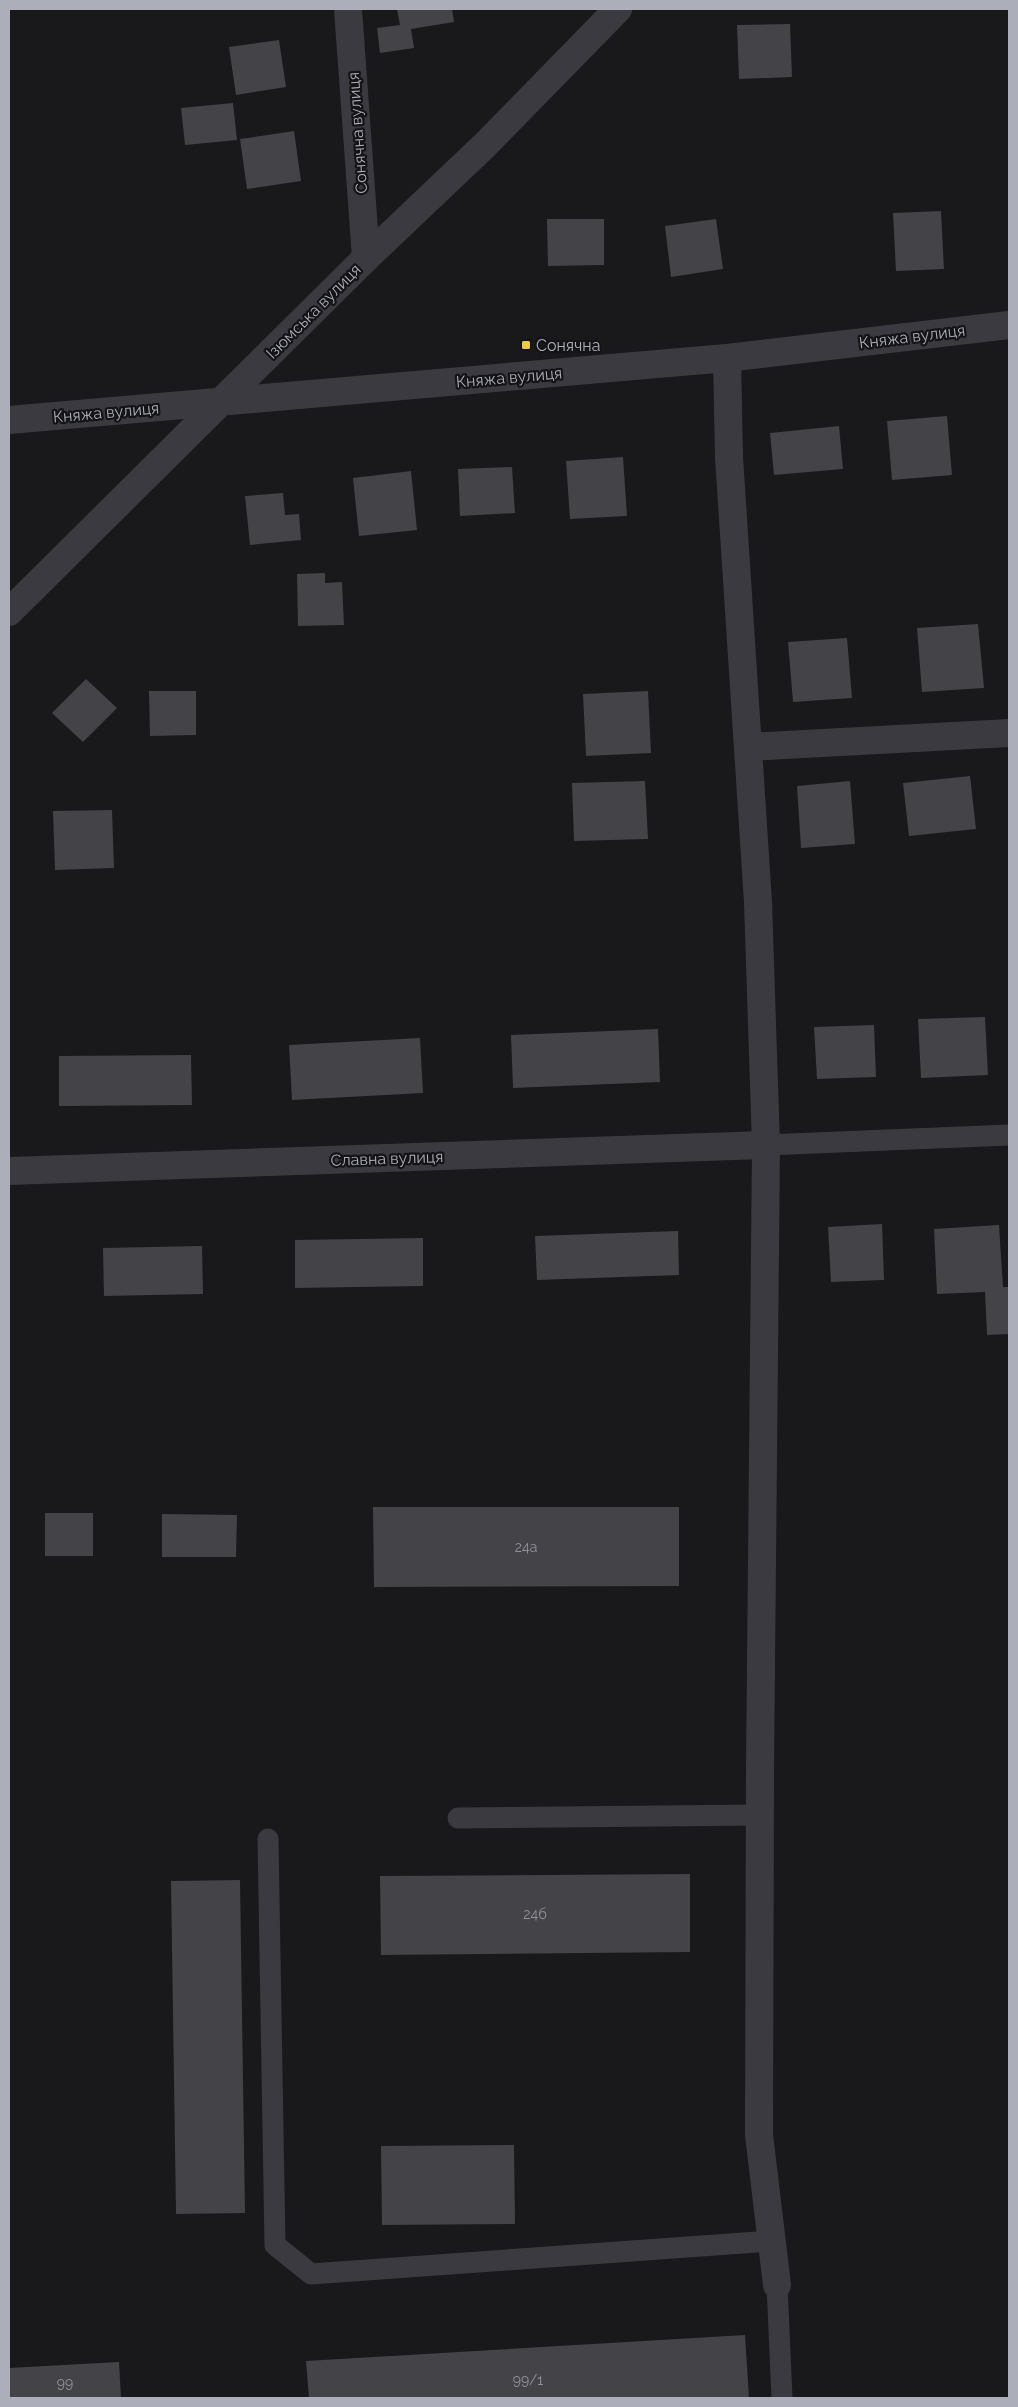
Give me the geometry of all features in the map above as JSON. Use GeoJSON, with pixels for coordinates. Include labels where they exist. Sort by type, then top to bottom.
{"type":"FeatureCollection","features":[{"type":"Feature","properties":{"kind":"street","name":"Сонячна вулиця"},"geometry":{"type":"LineString","coordinates":[[348,9],[366,258]]}},
{"type":"Feature","properties":{"kind":"street","name":"Ізюмська вулиця"},"geometry":{"type":"LineString","coordinates":[[9,612],[366,258],[484,145],[618,9]]}},
{"type":"Feature","properties":{"kind":"street","name":"Княжа вулиця"},"geometry":{"type":"LineString","coordinates":[[9,420],[726,358],[1009,325]]}},
{"type":"Feature","properties":{"kind":"street"},"geometry":{"type":"LineString","coordinates":[[726,358],[729,457],[758,902],[766,1146],[759,1814],[759,2136],[777,2284]]}},
{"type":"Feature","properties":{"kind":"street"},"geometry":{"type":"LineString","coordinates":[[748,748],[1009,733]]}},
{"type":"Feature","properties":{"kind":"street","name":"Славна вулиця"},"geometry":{"type":"LineString","coordinates":[[9,1171],[766,1146]]}},
{"type":"Feature","properties":{"kind":"lane"},"geometry":{"type":"LineString","coordinates":[[766,1146],[1009,1135]]}},
{"type":"Feature","properties":{"kind":"lane"},"geometry":{"type":"LineString","coordinates":[[458,1818],[759,1814]]}},
{"type":"Feature","properties":{"kind":"lane"},"geometry":{"type":"LineString","coordinates":[[268,1839],[275,2245],[311,2274],[772,2240]]}},
{"type":"Feature","properties":{"kind":"lane"},"geometry":{"type":"LineString","coordinates":[[777,2284],[782,2398]]}},
{"type":"Feature","properties":{"kind":"building"},"geometry":{"type":"Polygon","coordinates":[[[397,9],[452,9],[454,22],[411,29],[414,48],[380,53],[377,28],[400,25],[397,9]]]}},
{"type":"Feature","properties":{"kind":"building"},"geometry":{"type":"Polygon","coordinates":[[[790,24],[792,77],[739,79],[737,25],[790,24]]]}},
{"type":"Feature","properties":{"kind":"building"},"geometry":{"type":"Polygon","coordinates":[[[279,40],[286,87],[236,95],[229,47],[279,40]]]}},
{"type":"Feature","properties":{"kind":"building"},"geometry":{"type":"Polygon","coordinates":[[[233,103],[237,140],[185,145],[181,108],[233,103]]]}},
{"type":"Feature","properties":{"kind":"building"},"geometry":{"type":"Polygon","coordinates":[[[294,131],[301,181],[247,189],[240,139],[294,131]]]}},
{"type":"Feature","properties":{"kind":"building"},"geometry":{"type":"Polygon","coordinates":[[[941,211],[944,269],[896,271],[893,213],[941,211]]]}},
{"type":"Feature","properties":{"kind":"building"},"geometry":{"type":"Polygon","coordinates":[[[547,219],[604,219],[604,265],[548,266],[547,219]]]}},
{"type":"Feature","properties":{"kind":"building"},"geometry":{"type":"Polygon","coordinates":[[[716,219],[723,269],[671,277],[665,226],[716,219]]]}},
{"type":"Feature","properties":{"kind":"building"},"geometry":{"type":"Polygon","coordinates":[[[947,416],[952,475],[892,480],[887,421],[947,416]]]}},
{"type":"Feature","properties":{"kind":"building"},"geometry":{"type":"Polygon","coordinates":[[[839,426],[843,469],[774,475],[770,433],[839,426]]]}},
{"type":"Feature","properties":{"kind":"building"},"geometry":{"type":"Polygon","coordinates":[[[623,457],[627,516],[570,519],[566,461],[623,457]]]}},
{"type":"Feature","properties":{"kind":"building"},"geometry":{"type":"Polygon","coordinates":[[[512,467],[515,513],[460,516],[458,469],[512,467]]]}},
{"type":"Feature","properties":{"kind":"building"},"geometry":{"type":"Polygon","coordinates":[[[411,471],[417,530],[359,536],[353,478],[411,471]]]}},
{"type":"Feature","properties":{"kind":"building"},"geometry":{"type":"Polygon","coordinates":[[[283,493],[285,515],[299,514],[301,540],[250,545],[245,496],[283,493]]]}},
{"type":"Feature","properties":{"kind":"building"},"geometry":{"type":"Polygon","coordinates":[[[325,573],[325,583],[342,582],[344,625],[298,626],[297,574],[325,573]]]}},
{"type":"Feature","properties":{"kind":"building"},"geometry":{"type":"Polygon","coordinates":[[[978,624],[984,688],[922,692],[917,628],[978,624]]]}},
{"type":"Feature","properties":{"kind":"building"},"geometry":{"type":"Polygon","coordinates":[[[847,638],[852,698],[793,702],[788,642],[847,638]]]}},
{"type":"Feature","properties":{"kind":"building"},"geometry":{"type":"Polygon","coordinates":[[[86,679],[117,708],[83,742],[52,713],[86,679]]]}},
{"type":"Feature","properties":{"kind":"building"},"geometry":{"type":"Polygon","coordinates":[[[149,691],[196,691],[196,735],[150,736],[149,691]]]}},
{"type":"Feature","properties":{"kind":"building"},"geometry":{"type":"Polygon","coordinates":[[[648,691],[651,753],[586,756],[583,694],[648,691]]]}},
{"type":"Feature","properties":{"kind":"building"},"geometry":{"type":"Polygon","coordinates":[[[970,776],[976,829],[909,836],[903,783],[970,776]]]}},
{"type":"Feature","properties":{"kind":"building"},"geometry":{"type":"Polygon","coordinates":[[[645,781],[648,839],[574,841],[572,783],[645,781]]]}},
{"type":"Feature","properties":{"kind":"building"},"geometry":{"type":"Polygon","coordinates":[[[850,781],[855,844],[801,848],[797,786],[850,781]]]}},
{"type":"Feature","properties":{"kind":"building"},"geometry":{"type":"Polygon","coordinates":[[[112,810],[114,868],[55,870],[53,811],[112,810]]]}},
{"type":"Feature","properties":{"kind":"building"},"geometry":{"type":"Polygon","coordinates":[[[985,1017],[988,1075],[921,1078],[918,1019],[985,1017]]]}},
{"type":"Feature","properties":{"kind":"building"},"geometry":{"type":"Polygon","coordinates":[[[874,1025],[876,1077],[817,1079],[814,1027],[874,1025]]]}},
{"type":"Feature","properties":{"kind":"building"},"geometry":{"type":"Polygon","coordinates":[[[658,1029],[660,1082],[513,1088],[511,1035],[658,1029]]]}},
{"type":"Feature","properties":{"kind":"building"},"geometry":{"type":"Polygon","coordinates":[[[420,1038],[423,1093],[292,1100],[289,1045],[420,1038]]]}},
{"type":"Feature","properties":{"kind":"building"},"geometry":{"type":"Polygon","coordinates":[[[191,1055],[192,1105],[59,1106],[59,1056],[191,1055]]]}},
{"type":"Feature","properties":{"kind":"building"},"geometry":{"type":"Polygon","coordinates":[[[882,1224],[884,1280],[831,1282],[828,1227],[882,1224]]]}},
{"type":"Feature","properties":{"kind":"building"},"geometry":{"type":"Polygon","coordinates":[[[999,1225],[1003,1287],[1009,1287],[1009,1334],[987,1335],[985,1292],[937,1294],[934,1229],[999,1225]]]}},
{"type":"Feature","properties":{"kind":"building"},"geometry":{"type":"Polygon","coordinates":[[[678,1231],[679,1275],[537,1280],[535,1236],[678,1231]]]}},
{"type":"Feature","properties":{"kind":"building"},"geometry":{"type":"Polygon","coordinates":[[[423,1238],[423,1286],[295,1288],[295,1240],[423,1238]]]}},
{"type":"Feature","properties":{"kind":"building"},"geometry":{"type":"Polygon","coordinates":[[[202,1246],[203,1294],[104,1296],[103,1248],[202,1246]]]}},
{"type":"Feature","properties":{"kind":"building"},"geometry":{"type":"Polygon","coordinates":[[[373,1507],[679,1507],[679,1586],[374,1587],[373,1507]]]}},
{"type":"Feature","properties":{"kind":"building"},"geometry":{"type":"Polygon","coordinates":[[[45,1513],[93,1513],[93,1556],[45,1556],[45,1513]]]}},
{"type":"Feature","properties":{"kind":"building"},"geometry":{"type":"Polygon","coordinates":[[[162,1514],[237,1515],[236,1557],[162,1557],[162,1514]]]}},
{"type":"Feature","properties":{"kind":"building"},"geometry":{"type":"Polygon","coordinates":[[[690,1874],[690,1952],[381,1955],[380,1876],[690,1874]]]}},
{"type":"Feature","properties":{"kind":"building"},"geometry":{"type":"Polygon","coordinates":[[[240,1880],[245,2213],[176,2214],[171,1881],[240,1880]]]}},
{"type":"Feature","properties":{"kind":"building"},"geometry":{"type":"Polygon","coordinates":[[[514,2145],[515,2224],[382,2225],[381,2146],[514,2145]]]}},
{"type":"Feature","properties":{"kind":"building"},"geometry":{"type":"Polygon","coordinates":[[[745,2335],[749,2398],[309,2398],[306,2361],[745,2335]]]}},
{"type":"Feature","properties":{"kind":"building"},"geometry":{"type":"Polygon","coordinates":[[[119,2362],[121,2398],[9,2398],[9,2368],[119,2362]]]}},
{"type":"Feature","properties":{"kind":"place","name":"Сонячна"},"geometry":{"type":"Point","coordinates":[526,345]}}]}
